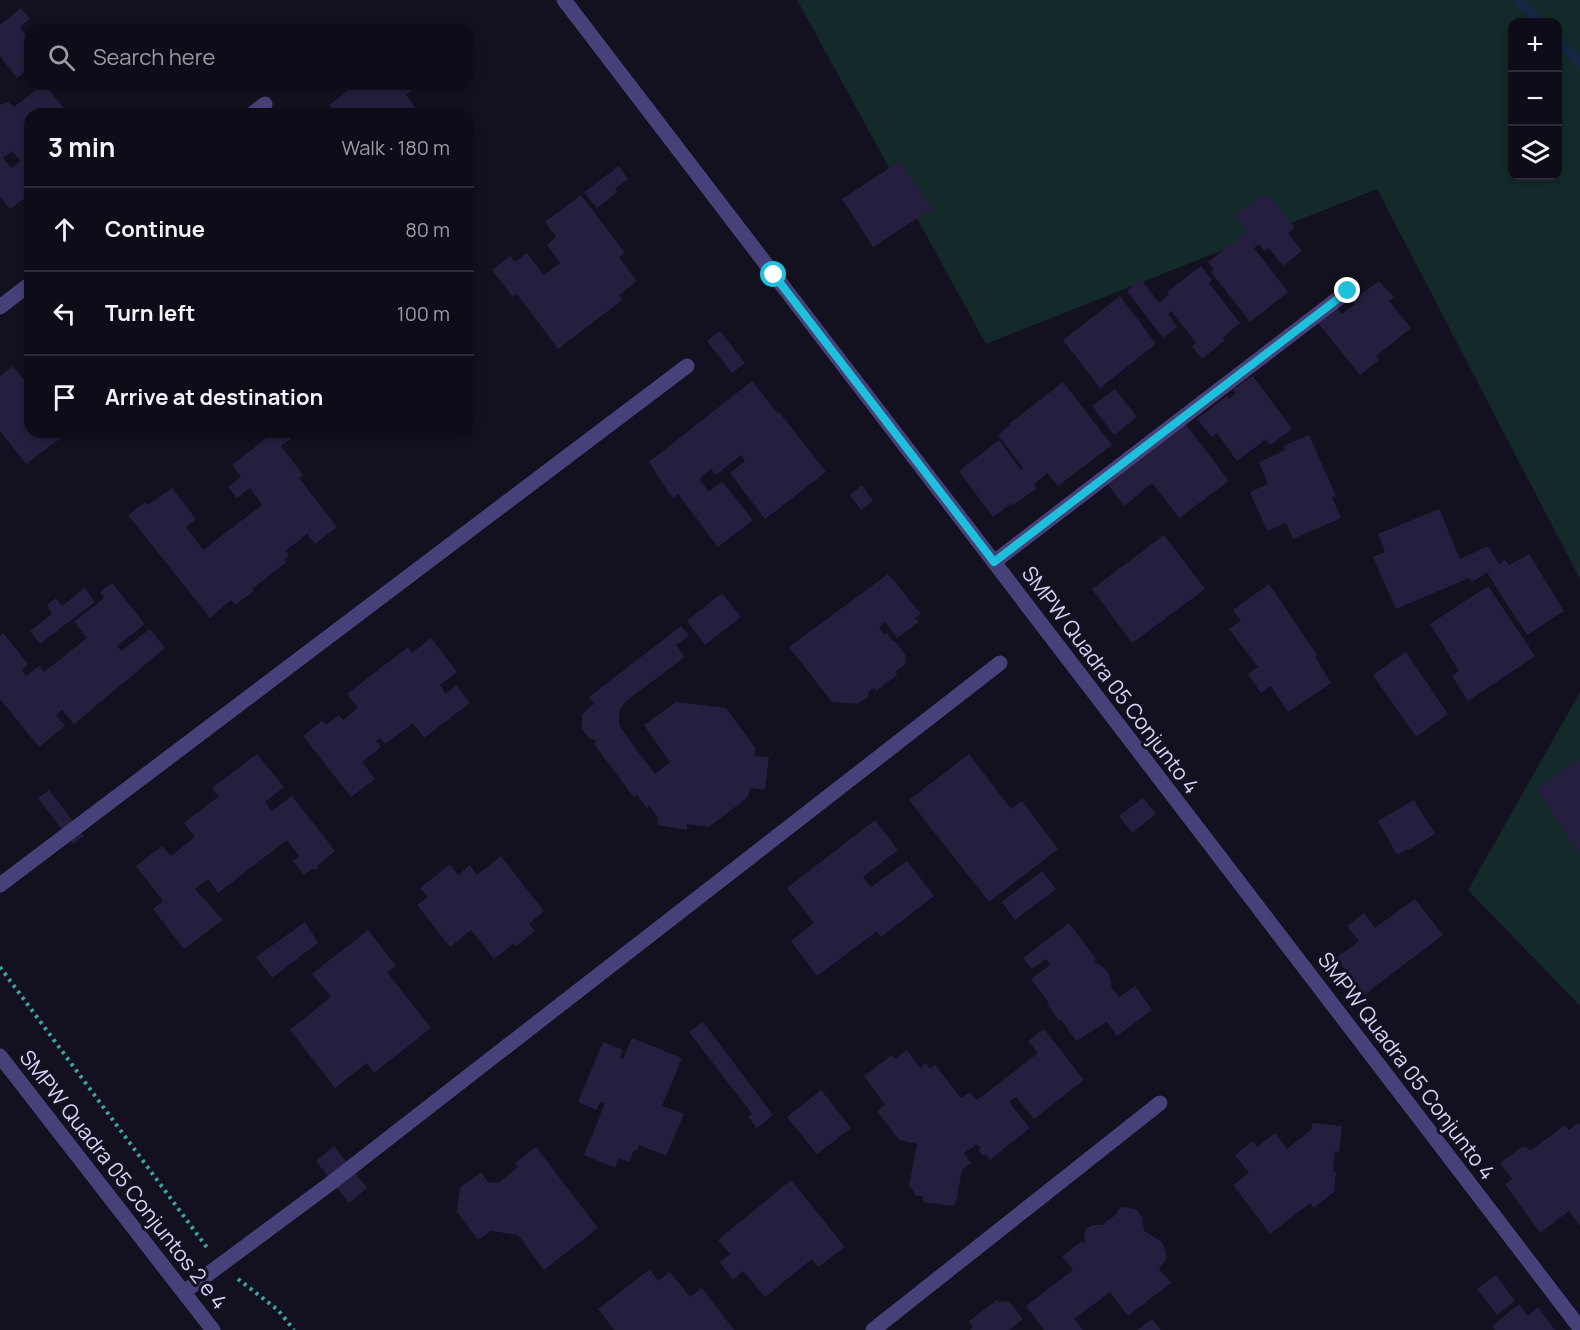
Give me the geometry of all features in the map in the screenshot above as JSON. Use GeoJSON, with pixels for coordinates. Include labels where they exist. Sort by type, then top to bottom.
{"type":"FeatureCollection","features":[{"type":"Feature","properties":{"kind":"street","name":"SMPW Quadra 05 Conjunto 4"},"geometry":{"type":"LineString","coordinates":[[564,0],[1580,1328]]}},
{"type":"Feature","properties":{"kind":"street"},"geometry":{"type":"LineString","coordinates":[[260,108],[265,104]]}},
{"type":"Feature","properties":{"kind":"street"},"geometry":{"type":"LineString","coordinates":[[0,307],[24,289]]}},
{"type":"Feature","properties":{"kind":"street"},"geometry":{"type":"LineString","coordinates":[[994,562],[1348,291]]}},
{"type":"Feature","properties":{"kind":"street"},"geometry":{"type":"LineString","coordinates":[[0,885],[687,366]]}},
{"type":"Feature","properties":{"kind":"street"},"geometry":{"type":"LineString","coordinates":[[183,1292],[331,1183],[1000,663]]}},
{"type":"Feature","properties":{"kind":"street","name":"SMPW Quadra 05 Conjuntos 2 e 4"},"geometry":{"type":"LineString","coordinates":[[0,1056],[213,1330]]}},
{"type":"Feature","properties":{"kind":"street"},"geometry":{"type":"LineString","coordinates":[[873,1330],[1160,1102]]}},
{"type":"Feature","properties":{"kind":"path"},"geometry":{"type":"LineString","coordinates":[[0,967],[219,1264],[278,1310],[294,1330]]}},
{"type":"Feature","properties":{"kind":"green space"},"geometry":{"type":"Polygon","coordinates":[[[797,0],[1580,0],[1580,579],[1377,189],[986,344],[797,0]]]}},
{"type":"Feature","properties":{"kind":"green space"},"geometry":{"type":"Polygon","coordinates":[[[1580,692],[1580,1006],[1468,890],[1580,692]]]}},
{"type":"Feature","properties":{"kind":"building"},"geometry":{"type":"Polygon","coordinates":[[[21,8],[30,19],[20,27],[24,32],[24,73],[17,78],[0,56],[0,25],[21,8]]]}},
{"type":"Feature","properties":{"kind":"building"},"geometry":{"type":"Polygon","coordinates":[[[36,90],[49,90],[64,108],[24,108],[24,198],[10,209],[0,197],[0,105],[8,102],[14,107],[36,90]],[[12,151],[3,158],[11,168],[21,161],[12,151]]]}},
{"type":"Feature","properties":{"kind":"building"},"geometry":{"type":"Polygon","coordinates":[[[349,90],[413,90],[406,95],[416,108],[331,108],[329,105],[349,90]]]}},
{"type":"Feature","properties":{"kind":"building"},"geometry":{"type":"Polygon","coordinates":[[[900,161],[932,209],[873,247],[842,199],[900,161]]]}},
{"type":"Feature","properties":{"kind":"building"},"geometry":{"type":"Polygon","coordinates":[[[619,166],[628,179],[615,189],[618,192],[597,208],[584,192],[619,166]]]}},
{"type":"Feature","properties":{"kind":"building"},"geometry":{"type":"Polygon","coordinates":[[[1265,194],[1295,228],[1288,233],[1302,251],[1283,266],[1269,248],[1264,251],[1259,244],[1254,248],[1288,292],[1250,322],[1211,272],[1214,270],[1208,262],[1248,231],[1235,215],[1265,194]]]}},
{"type":"Feature","properties":{"kind":"building"},"geometry":{"type":"Polygon","coordinates":[[[581,195],[625,253],[619,257],[637,281],[619,295],[622,300],[558,349],[517,294],[513,297],[492,270],[510,256],[515,262],[527,253],[544,275],[560,263],[547,245],[556,237],[545,222],[581,195]]]}},
{"type":"Feature","properties":{"kind":"building"},"geometry":{"type":"Polygon","coordinates":[[[1201,266],[1212,280],[1209,283],[1240,323],[1222,338],[1225,340],[1202,359],[1192,346],[1196,343],[1171,311],[1168,314],[1177,327],[1163,338],[1127,291],[1141,279],[1159,303],[1169,295],[1167,292],[1201,266]]]}},
{"type":"Feature","properties":{"kind":"building"},"geometry":{"type":"Polygon","coordinates":[[[1379,281],[1394,297],[1389,301],[1411,328],[1376,356],[1379,360],[1360,375],[1318,323],[1337,308],[1342,314],[1355,304],[1353,301],[1355,299],[1379,281]]]}},
{"type":"Feature","properties":{"kind":"building"},"geometry":{"type":"Polygon","coordinates":[[[1120,296],[1156,344],[1100,388],[1063,340],[1120,296]]]}},
{"type":"Feature","properties":{"kind":"building"},"geometry":{"type":"Polygon","coordinates":[[[720,331],[745,363],[732,373],[707,341],[720,331]]]}},
{"type":"Feature","properties":{"kind":"building"},"geometry":{"type":"Polygon","coordinates":[[[13,366],[24,380],[24,438],[61,438],[26,464],[0,431],[0,376],[13,366]]]}},
{"type":"Feature","properties":{"kind":"building"},"geometry":{"type":"Polygon","coordinates":[[[1253,376],[1292,429],[1270,445],[1266,439],[1237,461],[1217,433],[1212,437],[1197,419],[1227,396],[1229,399],[1236,393],[1233,389],[1253,376]]]}},
{"type":"Feature","properties":{"kind":"building"},"geometry":{"type":"Polygon","coordinates":[[[752,381],[826,472],[765,519],[730,473],[745,461],[741,455],[716,475],[711,469],[699,479],[709,492],[722,481],[753,520],[718,547],[678,494],[674,498],[669,493],[649,462],[752,381]]]}},
{"type":"Feature","properties":{"kind":"building"},"geometry":{"type":"Polygon","coordinates":[[[1063,382],[1112,445],[1058,486],[1047,473],[1034,484],[1037,488],[993,517],[959,471],[999,440],[1021,470],[1023,468],[998,435],[1063,382]]]}},
{"type":"Feature","properties":{"kind":"building"},"geometry":{"type":"Polygon","coordinates":[[[1115,389],[1137,417],[1114,435],[1092,406],[1115,389]]]}},
{"type":"Feature","properties":{"kind":"building"},"geometry":{"type":"Polygon","coordinates":[[[1181,418],[1229,481],[1179,518],[1152,483],[1124,506],[1107,483],[1181,418]]]}},
{"type":"Feature","properties":{"kind":"building"},"geometry":{"type":"Polygon","coordinates":[[[1309,435],[1336,496],[1332,497],[1341,518],[1293,539],[1286,523],[1267,531],[1250,492],[1268,484],[1259,462],[1285,450],[1283,446],[1309,435]]]}},
{"type":"Feature","properties":{"kind":"building"},"geometry":{"type":"Polygon","coordinates":[[[266,438],[292,438],[281,446],[303,475],[299,478],[337,527],[315,544],[307,534],[285,551],[289,556],[284,560],[286,562],[252,589],[254,591],[235,605],[231,600],[210,618],[128,515],[145,502],[148,505],[172,488],[196,519],[186,527],[203,550],[262,505],[250,488],[237,498],[228,487],[241,477],[232,465],[266,438]]]}},
{"type":"Feature","properties":{"kind":"building"},"geometry":{"type":"Polygon","coordinates":[[[862,485],[873,501],[861,510],[850,495],[862,485]]]}},
{"type":"Feature","properties":{"kind":"building"},"geometry":{"type":"Polygon","coordinates":[[[1439,509],[1460,559],[1488,546],[1499,564],[1505,560],[1509,565],[1529,554],[1564,611],[1527,635],[1487,573],[1499,565],[1472,582],[1469,578],[1396,609],[1373,557],[1385,552],[1378,534],[1439,509]]]}},
{"type":"Feature","properties":{"kind":"building"},"geometry":{"type":"Polygon","coordinates":[[[1164,535],[1205,589],[1132,643],[1092,589],[1164,535]]]}},
{"type":"Feature","properties":{"kind":"building"},"geometry":{"type":"Polygon","coordinates":[[[888,574],[921,614],[915,618],[919,622],[897,638],[885,622],[879,628],[896,642],[906,656],[905,665],[896,671],[897,675],[876,691],[874,688],[868,692],[869,696],[857,704],[832,702],[789,647],[888,574]]]}},
{"type":"Feature","properties":{"kind":"building"},"geometry":{"type":"Polygon","coordinates":[[[112,583],[145,624],[117,646],[121,651],[150,629],[165,648],[74,724],[62,710],[56,715],[65,726],[39,747],[0,699],[0,636],[3,633],[28,664],[22,670],[26,676],[39,666],[44,672],[87,638],[74,622],[104,598],[100,592],[112,583]]]}},
{"type":"Feature","properties":{"kind":"building"},"geometry":{"type":"Polygon","coordinates":[[[1269,584],[1317,655],[1315,657],[1331,683],[1288,712],[1271,686],[1261,693],[1248,674],[1258,667],[1229,629],[1241,621],[1233,610],[1269,584]]]}},
{"type":"Feature","properties":{"kind":"building"},"geometry":{"type":"Polygon","coordinates":[[[1488,586],[1535,656],[1468,701],[1452,676],[1459,671],[1430,624],[1488,586]]]}},
{"type":"Feature","properties":{"kind":"building"},"geometry":{"type":"Polygon","coordinates":[[[85,588],[95,602],[40,644],[30,631],[52,614],[47,605],[56,598],[62,606],[85,588]]]}},
{"type":"Feature","properties":{"kind":"building"},"geometry":{"type":"Polygon","coordinates":[[[722,593],[741,617],[705,645],[687,621],[722,593]]]}},
{"type":"Feature","properties":{"kind":"building"},"geometry":{"type":"Polygon","coordinates":[[[681,626],[689,636],[676,645],[685,657],[626,701],[619,711],[619,725],[655,774],[670,762],[644,725],[676,702],[726,708],[756,749],[754,756],[769,757],[765,790],[751,788],[747,798],[709,827],[687,824],[687,830],[657,825],[658,817],[637,795],[633,796],[594,744],[597,741],[589,738],[582,729],[582,714],[594,704],[589,697],[681,626]]]}},
{"type":"Feature","properties":{"kind":"building"},"geometry":{"type":"Polygon","coordinates":[[[431,638],[457,672],[440,685],[446,694],[456,685],[470,703],[424,738],[413,723],[385,744],[380,738],[376,741],[381,747],[362,762],[375,779],[351,797],[303,736],[322,721],[326,725],[339,715],[343,720],[358,708],[347,694],[408,647],[412,653],[431,638]]]}},
{"type":"Feature","properties":{"kind":"building"},"geometry":{"type":"Polygon","coordinates":[[[1406,652],[1448,714],[1416,737],[1373,675],[1406,652]]]}},
{"type":"Feature","properties":{"kind":"building"},"geometry":{"type":"Polygon","coordinates":[[[257,754],[284,787],[265,802],[272,811],[292,796],[335,851],[317,866],[318,868],[315,870],[313,868],[304,875],[293,861],[299,856],[287,840],[218,893],[208,879],[195,889],[223,920],[184,949],[153,909],[163,901],[136,866],[162,846],[171,856],[195,837],[184,823],[219,796],[212,788],[257,754]]]}},
{"type":"Feature","properties":{"kind":"building"},"geometry":{"type":"Polygon","coordinates":[[[969,754],[1011,809],[1022,801],[1058,849],[989,902],[909,800],[969,754]]]}},
{"type":"Feature","properties":{"kind":"building"},"geometry":{"type":"Polygon","coordinates":[[[1580,759],[1580,855],[1536,789],[1580,759]]]}},
{"type":"Feature","properties":{"kind":"building"},"geometry":{"type":"Polygon","coordinates":[[[49,790],[84,836],[73,844],[38,798],[49,790]]]}},
{"type":"Feature","properties":{"kind":"building"},"geometry":{"type":"Polygon","coordinates":[[[1143,798],[1156,814],[1132,833],[1119,816],[1143,798]]]}},
{"type":"Feature","properties":{"kind":"building"},"geometry":{"type":"Polygon","coordinates":[[[1414,800],[1435,834],[1397,855],[1378,821],[1414,800]]]}},
{"type":"Feature","properties":{"kind":"building"},"geometry":{"type":"Polygon","coordinates":[[[875,820],[898,850],[863,877],[871,887],[907,861],[934,896],[881,937],[877,931],[817,976],[791,941],[814,923],[787,888],[875,820]]]}},
{"type":"Feature","properties":{"kind":"building"},"geometry":{"type":"Polygon","coordinates":[[[501,856],[544,911],[529,924],[535,931],[516,946],[514,943],[494,959],[471,930],[450,947],[417,905],[428,897],[420,888],[450,864],[458,875],[470,865],[477,875],[501,856]]]}},
{"type":"Feature","properties":{"kind":"building"},"geometry":{"type":"Polygon","coordinates":[[[1042,871],[1056,889],[1015,920],[1002,902],[1042,871]]]}},
{"type":"Feature","properties":{"kind":"building"},"geometry":{"type":"Polygon","coordinates":[[[1415,899],[1443,935],[1364,995],[1336,958],[1359,941],[1347,926],[1364,913],[1375,928],[1415,899]]]}},
{"type":"Feature","properties":{"kind":"building"},"geometry":{"type":"Polygon","coordinates":[[[305,922],[318,943],[272,978],[256,957],[305,922]]]}},
{"type":"Feature","properties":{"kind":"building"},"geometry":{"type":"Polygon","coordinates":[[[1069,923],[1096,959],[1093,962],[1102,966],[1109,974],[1112,988],[1119,997],[1135,986],[1152,1010],[1117,1036],[1107,1022],[1076,1041],[1061,1019],[1059,1021],[1031,979],[1050,965],[1046,959],[1032,969],[1023,958],[1069,923]]]}},
{"type":"Feature","properties":{"kind":"building"},"geometry":{"type":"Polygon","coordinates":[[[368,930],[396,966],[387,972],[431,1028],[374,1073],[367,1063],[335,1088],[290,1030],[331,997],[312,974],[368,930]]]}},
{"type":"Feature","properties":{"kind":"building"},"geometry":{"type":"Polygon","coordinates":[[[703,1022],[773,1115],[757,1128],[748,1117],[752,1114],[689,1032],[703,1022]]]}},
{"type":"Feature","properties":{"kind":"building"},"geometry":{"type":"Polygon","coordinates":[[[1044,1029],[1084,1080],[1034,1119],[1016,1097],[1009,1102],[1030,1128],[990,1160],[986,1154],[983,1156],[978,1150],[981,1148],[977,1144],[964,1153],[971,1163],[962,1170],[956,1203],[953,1206],[923,1202],[923,1196],[917,1196],[909,1186],[917,1144],[899,1140],[877,1111],[885,1105],[864,1076],[892,1055],[895,1059],[907,1050],[920,1068],[926,1063],[930,1069],[935,1065],[961,1098],[970,1092],[977,1100],[1038,1053],[1028,1041],[1044,1029]]]}},
{"type":"Feature","properties":{"kind":"building"},"geometry":{"type":"Polygon","coordinates":[[[632,1038],[682,1058],[662,1106],[684,1114],[666,1156],[639,1145],[629,1162],[619,1158],[615,1168],[584,1155],[605,1103],[600,1102],[597,1110],[578,1102],[603,1042],[623,1050],[620,1058],[623,1059],[632,1038]]]}},
{"type":"Feature","properties":{"kind":"building"},"geometry":{"type":"Polygon","coordinates":[[[821,1090],[851,1128],[817,1154],[787,1117],[821,1090]]]}},
{"type":"Feature","properties":{"kind":"building"},"geometry":{"type":"Polygon","coordinates":[[[1312,1123],[1342,1126],[1339,1152],[1335,1151],[1334,1192],[1314,1208],[1310,1203],[1270,1234],[1233,1185],[1249,1173],[1235,1155],[1253,1141],[1257,1147],[1275,1133],[1287,1149],[1311,1130],[1312,1123]]]}},
{"type":"Feature","properties":{"kind":"building"},"geometry":{"type":"Polygon","coordinates":[[[1578,1123],[1580,1125],[1580,1226],[1569,1211],[1540,1233],[1505,1184],[1512,1179],[1500,1163],[1523,1146],[1530,1151],[1565,1125],[1569,1130],[1578,1123]]]}},
{"type":"Feature","properties":{"kind":"building"},"geometry":{"type":"Polygon","coordinates":[[[334,1146],[367,1188],[349,1203],[316,1161],[334,1146]]]}},
{"type":"Feature","properties":{"kind":"building"},"geometry":{"type":"Polygon","coordinates":[[[536,1147],[598,1228],[544,1270],[518,1235],[491,1231],[478,1240],[457,1212],[460,1188],[481,1172],[488,1182],[498,1183],[518,1167],[515,1163],[536,1147]]]}},
{"type":"Feature","properties":{"kind":"building"},"geometry":{"type":"Polygon","coordinates":[[[791,1180],[845,1247],[818,1267],[812,1259],[765,1297],[743,1271],[733,1280],[720,1262],[730,1254],[718,1240],[791,1180]]]}},
{"type":"Feature","properties":{"kind":"building"},"geometry":{"type":"Polygon","coordinates":[[[1122,1207],[1136,1209],[1142,1217],[1144,1231],[1162,1242],[1166,1259],[1159,1269],[1171,1283],[1128,1316],[1110,1292],[1074,1319],[1083,1330],[1044,1330],[1026,1306],[1073,1270],[1062,1256],[1082,1241],[1085,1244],[1086,1229],[1093,1225],[1102,1225],[1117,1214],[1122,1207]]]}},
{"type":"Feature","properties":{"kind":"building"},"geometry":{"type":"Polygon","coordinates":[[[650,1269],[658,1281],[670,1272],[690,1297],[702,1288],[734,1330],[614,1330],[598,1309],[650,1269]]]}},
{"type":"Feature","properties":{"kind":"building"},"geometry":{"type":"Polygon","coordinates":[[[1496,1275],[1515,1301],[1497,1315],[1477,1289],[1496,1275]]]}},
{"type":"Feature","properties":{"kind":"building"},"geometry":{"type":"Polygon","coordinates":[[[997,1300],[999,1302],[1009,1301],[1023,1319],[1009,1330],[970,1330],[973,1327],[969,1321],[997,1300]]]}},
{"type":"Feature","properties":{"kind":"building"},"geometry":{"type":"Polygon","coordinates":[[[1519,1304],[1528,1316],[1538,1307],[1555,1330],[1495,1330],[1492,1326],[1519,1304]]]}},
{"type":"Feature","properties":{"kind":"building"},"geometry":{"type":"Polygon","coordinates":[[[1152,1319],[1161,1330],[1137,1330],[1152,1319]]]}},
{"type":"Feature","properties":{"kind":"waterway"},"geometry":{"type":"LineString","coordinates":[[1518,0],[1536,18]]}},
{"type":"Feature","properties":{"kind":"waterway"},"geometry":{"type":"LineString","coordinates":[[1562,44],[1580,63]]}},
{"type":"Feature","properties":{"kind":"route"},"geometry":{"type":"LineString","coordinates":[[774,275],[994,562],[1348,291]]}}]}
